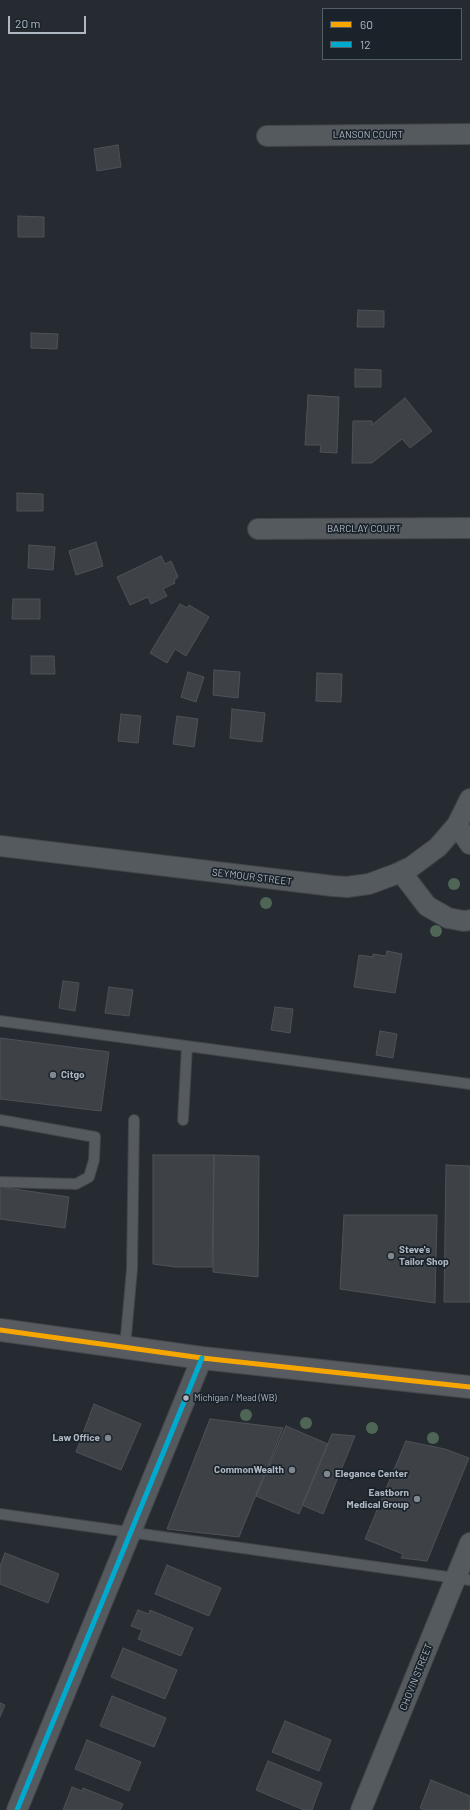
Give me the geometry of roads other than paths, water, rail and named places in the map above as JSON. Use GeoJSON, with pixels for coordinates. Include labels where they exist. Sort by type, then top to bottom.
{"type":"FeatureCollection","features":[{"type":"Feature","properties":{"kind":"main road"},"geometry":{"type":"LineString","coordinates":[[0,1330],[202,1358],[470,1387]]}},
{"type":"Feature","properties":{"kind":"street","name":"LANSON COURT"},"geometry":{"type":"LineString","coordinates":[[267,136],[470,134]]}},
{"type":"Feature","properties":{"kind":"street","name":"BARCLAY COURT"},"geometry":{"type":"LineString","coordinates":[[258,529],[470,528]]}},
{"type":"Feature","properties":{"kind":"street","name":"SEYMOUR STREET"},"geometry":{"type":"LineString","coordinates":[[0,846],[347,887],[369,884],[411,867],[438,847],[457,825],[470,799]]}},
{"type":"Feature","properties":{"kind":"street"},"geometry":{"type":"LineString","coordinates":[[457,825],[470,844]]}},
{"type":"Feature","properties":{"kind":"street"},"geometry":{"type":"LineString","coordinates":[[401,872],[427,906],[448,918],[464,921],[470,920]]}},
{"type":"Feature","properties":{"kind":"street"},"geometry":{"type":"LineString","coordinates":[[17,1810],[202,1358]]}},
{"type":"Feature","properties":{"kind":"street","name":"CHOVIN STREET"},"geometry":{"type":"LineString","coordinates":[[362,1810],[463,1579],[470,1543]]}},
{"type":"Feature","properties":{"kind":"lane"},"geometry":{"type":"LineString","coordinates":[[0,1021],[470,1084]]}},
{"type":"Feature","properties":{"kind":"lane"},"geometry":{"type":"LineString","coordinates":[[184,1120],[187,1046]]}},
{"type":"Feature","properties":{"kind":"lane"},"geometry":{"type":"LineString","coordinates":[[0,1120],[95,1137],[94,1160],[89,1177],[76,1184],[0,1182]]}},
{"type":"Feature","properties":{"kind":"lane"},"geometry":{"type":"LineString","coordinates":[[125,1347],[132,1269],[134,1120]]}},
{"type":"Feature","properties":{"kind":"lane"},"geometry":{"type":"LineString","coordinates":[[0,1514],[463,1579]]}},
{"type":"Feature","properties":{"kind":"place","name":"Citgo"},"geometry":{"type":"Point","coordinates":[53,1075]}},
{"type":"Feature","properties":{"kind":"place","name":"Steve's Tailor Shop"},"geometry":{"type":"Point","coordinates":[391,1256]}},
{"type":"Feature","properties":{"kind":"place","name":"Michigan / Mead (WB)"},"geometry":{"type":"Point","coordinates":[186,1398]}},
{"type":"Feature","properties":{"kind":"place","name":"Law Office"},"geometry":{"type":"Point","coordinates":[108,1438]}},
{"type":"Feature","properties":{"kind":"place","name":"CommonWealth"},"geometry":{"type":"Point","coordinates":[292,1470]}},
{"type":"Feature","properties":{"kind":"place","name":"Elegance Center"},"geometry":{"type":"Point","coordinates":[327,1474]}},
{"type":"Feature","properties":{"kind":"place","name":"Eastborn Medical Group"},"geometry":{"type":"Point","coordinates":[417,1499]}}]}
